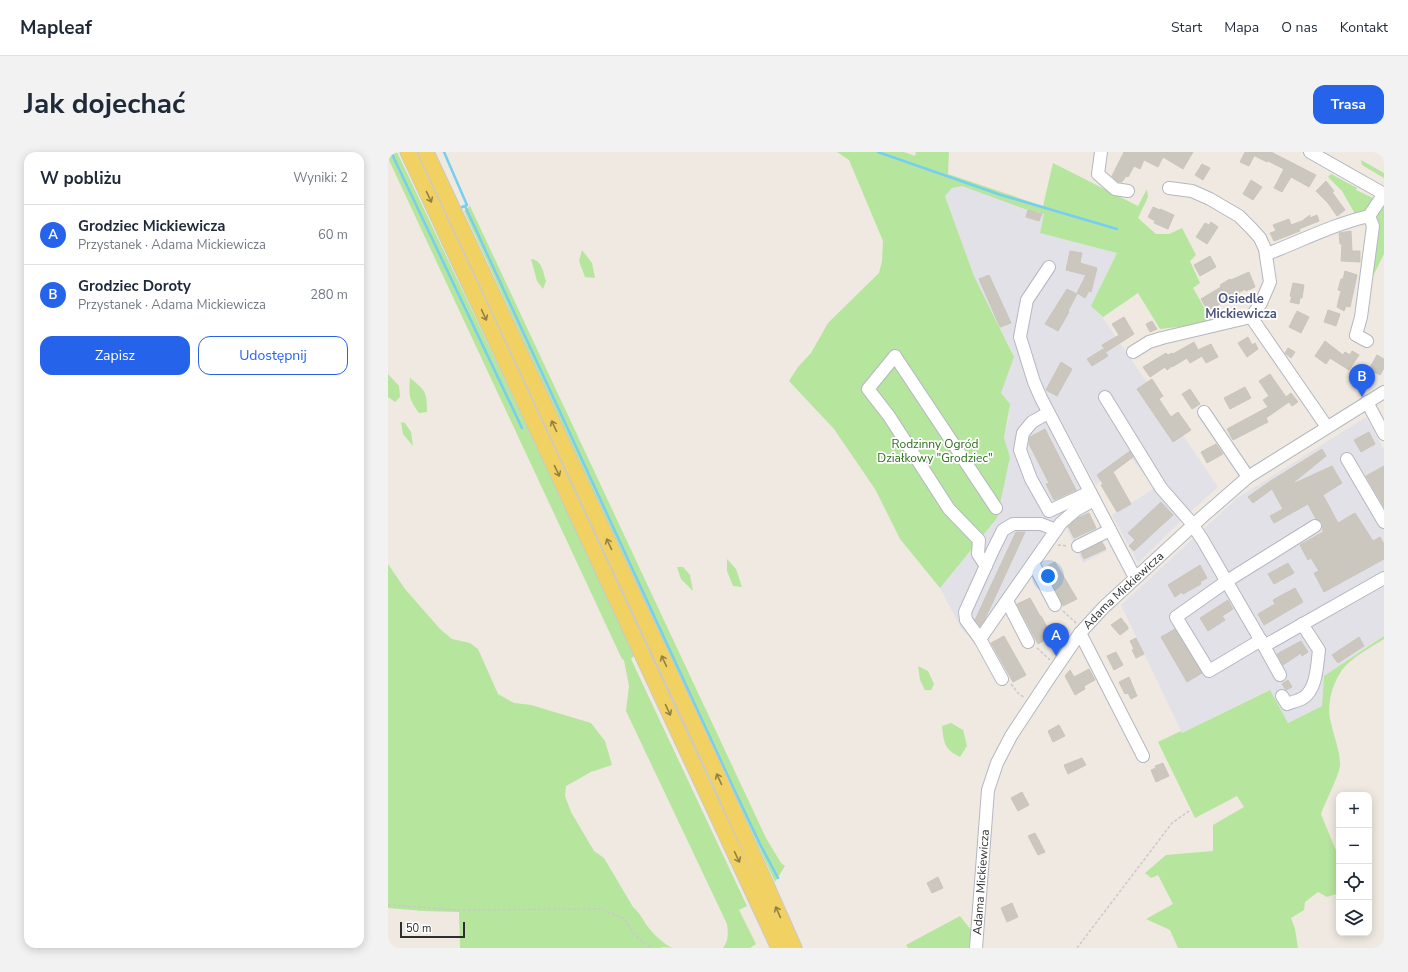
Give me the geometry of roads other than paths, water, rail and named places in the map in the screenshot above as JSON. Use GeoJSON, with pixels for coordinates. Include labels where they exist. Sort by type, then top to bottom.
{"type":"FeatureCollection","features":[{"type":"Feature","properties":{"kind":"main road"},"geometry":{"type":"LineString","coordinates":[[408,152],[779,948]]}},
{"type":"Feature","properties":{"kind":"main road"},"geometry":{"type":"LineString","coordinates":[[426,152],[713,767],[794,948]]}},
{"type":"Feature","properties":{"kind":"street"},"geometry":{"type":"LineString","coordinates":[[1101,152],[1098,174],[1115,189],[1128,191]]}},
{"type":"Feature","properties":{"kind":"street"},"geometry":{"type":"LineString","coordinates":[[1267,254],[1313,234],[1358,218],[1369,216],[1384,194],[1310,152]]}},
{"type":"Feature","properties":{"kind":"street"},"geometry":{"type":"LineString","coordinates":[[1133,352],[1149,342],[1162,338],[1250,317],[1261,304],[1270,282],[1267,254],[1260,238],[1239,216],[1210,199],[1192,191],[1169,188]]}},
{"type":"Feature","properties":{"kind":"street"},"geometry":{"type":"LineString","coordinates":[[1368,341],[1356,335],[1361,317],[1373,226],[1369,216]]}},
{"type":"Feature","properties":{"kind":"street"},"geometry":{"type":"LineString","coordinates":[[1049,267],[1027,300],[1020,337],[1034,382],[1048,413],[1136,577]]}},
{"type":"Feature","properties":{"kind":"street"},"geometry":{"type":"LineString","coordinates":[[1250,317],[1327,427]]}},
{"type":"Feature","properties":{"kind":"street"},"geometry":{"type":"LineString","coordinates":[[986,566],[978,554],[978,540],[949,510],[889,416],[868,389],[894,356],[996,508]]}},
{"type":"Feature","properties":{"kind":"street","name":"Adama Mickiewicza"},"geometry":{"type":"LineString","coordinates":[[976,948],[988,790],[992,775],[1011,736],[1080,630],[1192,525],[1248,478],[1384,392]]}},
{"type":"Feature","properties":{"kind":"street"},"geometry":{"type":"LineString","coordinates":[[1105,397],[1161,488],[1192,525],[1227,581],[1280,675]]}},
{"type":"Feature","properties":{"kind":"street"},"geometry":{"type":"LineString","coordinates":[[1367,402],[1384,434]]}},
{"type":"Feature","properties":{"kind":"street"},"geometry":{"type":"LineString","coordinates":[[1204,412],[1248,478]]}},
{"type":"Feature","properties":{"kind":"street"},"geometry":{"type":"LineString","coordinates":[[1048,413],[1032,422],[1023,433],[1020,450],[1031,479],[1049,511],[1092,496]]}},
{"type":"Feature","properties":{"kind":"street"},"geometry":{"type":"LineString","coordinates":[[1347,459],[1384,522]]}},
{"type":"Feature","properties":{"kind":"street"},"geometry":{"type":"LineString","coordinates":[[980,639],[1061,522],[1092,496]]}},
{"type":"Feature","properties":{"kind":"street"},"geometry":{"type":"LineString","coordinates":[[1005,680],[980,639],[966,620],[965,612],[1004,530],[1013,524],[1041,524],[1056,530]]}},
{"type":"Feature","properties":{"kind":"street"},"geometry":{"type":"LineString","coordinates":[[1315,526],[1227,581],[1176,617],[1209,671],[1302,624],[1384,578]]}},
{"type":"Feature","properties":{"kind":"street"},"geometry":{"type":"LineString","coordinates":[[1078,546],[1110,530]]}},
{"type":"Feature","properties":{"kind":"street"},"geometry":{"type":"LineString","coordinates":[[1033,563],[1058,607]]}},
{"type":"Feature","properties":{"kind":"street"},"geometry":{"type":"LineString","coordinates":[[1007,601],[1031,644]]}},
{"type":"Feature","properties":{"kind":"street"},"geometry":{"type":"LineString","coordinates":[[1282,696],[1287,704],[1303,698],[1310,690],[1315,676],[1319,650],[1302,624]]}},
{"type":"Feature","properties":{"kind":"street"},"geometry":{"type":"LineString","coordinates":[[1080,630],[1143,756]]}},
{"type":"Feature","properties":{"kind":"waterway"},"geometry":{"type":"LineString","coordinates":[[391,152],[522,428]]}},
{"type":"Feature","properties":{"kind":"waterway"},"geometry":{"type":"LineString","coordinates":[[444,152],[467,205],[460,208]]}},
{"type":"Feature","properties":{"kind":"waterway"},"geometry":{"type":"LineString","coordinates":[[878,152],[1001,195],[1117,229]]}},
{"type":"Feature","properties":{"kind":"waterway"},"geometry":{"type":"LineString","coordinates":[[465,206],[733,787],[778,878]]}},
{"type":"Feature","properties":{"kind":"place","name":"Grodziec Doroty"},"geometry":{"type":"Point","coordinates":[1362,397]}},
{"type":"Feature","properties":{"kind":"place","name":"Grodziec Mickiewicza"},"geometry":{"type":"Point","coordinates":[1056,656]}},
{"type":"Feature","properties":{"kind":"district","name":"Osiedle Mickiewicza"},"geometry":{"type":"Point","coordinates":[1241,306]}},
{"type":"Feature","properties":{"kind":"park label","name":"Rodzinny Ogród Działkowy \"Grodziec\""},"geometry":{"type":"Point","coordinates":[935,451]}}]}
